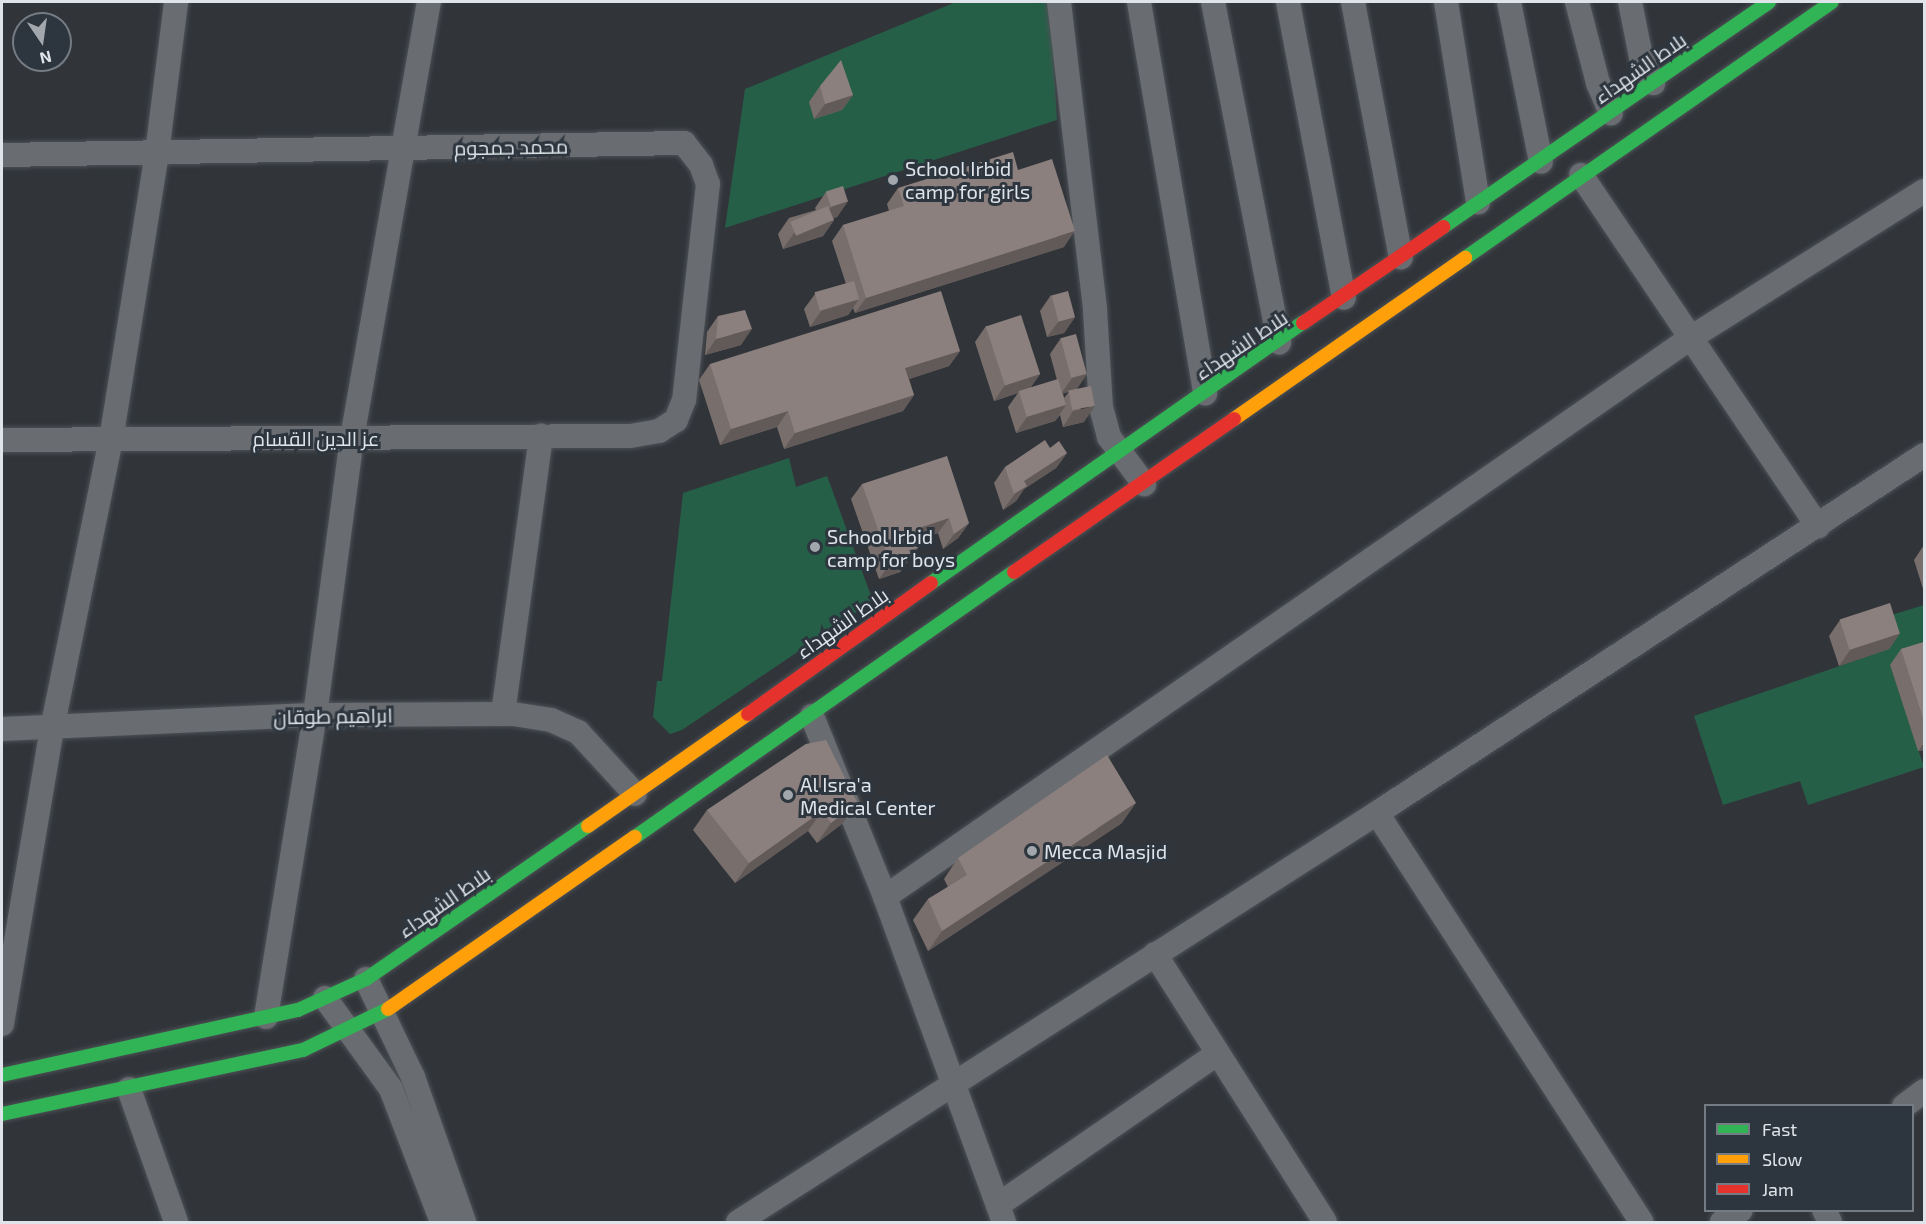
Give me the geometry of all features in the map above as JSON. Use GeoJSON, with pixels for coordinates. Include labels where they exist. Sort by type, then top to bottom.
{"type":"FeatureCollection","features":[{"type":"Feature","properties":{"kind":"main road"},"geometry":{"type":"LineString","coordinates":[[2,1114],[129,1089],[303,1050],[346,1033],[382,1013],[812,716],[1581,175],[1832,2]]}},
{"type":"Feature","properties":{"kind":"main road","name":"بلاط الشهداء"},"geometry":{"type":"LineString","coordinates":[[2,1076],[266,1017],[325,998],[366,979],[635,794],[1118,451],[1279,343],[1478,202],[1541,162],[1763,3]]}},
{"type":"Feature","properties":{"kind":"street"},"geometry":{"type":"LineString","coordinates":[[2,1024],[52,729],[111,440],[157,153],[176,2]]}},
{"type":"Feature","properties":{"kind":"street"},"geometry":{"type":"LineString","coordinates":[[266,1017],[315,715],[352,438],[429,2]]}},
{"type":"Feature","properties":{"kind":"street"},"geometry":{"type":"LineString","coordinates":[[1059,2],[1095,310],[1101,407],[1109,437],[1144,484]]}},
{"type":"Feature","properties":{"kind":"street"},"geometry":{"type":"LineString","coordinates":[[1139,2],[1205,393]]}},
{"type":"Feature","properties":{"kind":"street"},"geometry":{"type":"LineString","coordinates":[[1213,2],[1279,343]]}},
{"type":"Feature","properties":{"kind":"street"},"geometry":{"type":"LineString","coordinates":[[1288,2],[1344,298]]}},
{"type":"Feature","properties":{"kind":"street"},"geometry":{"type":"LineString","coordinates":[[1353,2],[1401,258]]}},
{"type":"Feature","properties":{"kind":"street"},"geometry":{"type":"LineString","coordinates":[[1446,2],[1478,202]]}},
{"type":"Feature","properties":{"kind":"street"},"geometry":{"type":"LineString","coordinates":[[1509,2],[1541,162]]}},
{"type":"Feature","properties":{"kind":"street"},"geometry":{"type":"LineString","coordinates":[[1577,2],[1598,82],[1611,113]]}},
{"type":"Feature","properties":{"kind":"street"},"geometry":{"type":"LineString","coordinates":[[1630,2],[1641,57],[1653,83]]}},
{"type":"Feature","properties":{"kind":"street"},"geometry":{"type":"LineString","coordinates":[[1763,3],[1785,33]]}},
{"type":"Feature","properties":{"kind":"street","name":"محمد جمجوم"},"geometry":{"type":"LineString","coordinates":[[2,155],[684,144],[694,154],[708,184],[684,400],[676,420],[659,431],[630,436]]}},
{"type":"Feature","properties":{"kind":"street"},"geometry":{"type":"LineString","coordinates":[[1581,175],[1818,526]]}},
{"type":"Feature","properties":{"kind":"street"},"geometry":{"type":"LineString","coordinates":[[885,897],[1692,337],[1924,191]]}},
{"type":"Feature","properties":{"kind":"street"},"geometry":{"type":"LineString","coordinates":[[503,714],[542,436]]}},
{"type":"Feature","properties":{"kind":"street","name":"عز الدين القسام"},"geometry":{"type":"LineString","coordinates":[[2,440],[630,436]]}},
{"type":"Feature","properties":{"kind":"street"},"geometry":{"type":"LineString","coordinates":[[738,1222],[1377,813],[1818,526],[1924,454]]}},
{"type":"Feature","properties":{"kind":"street","name":"ابراهيم طوقان"},"geometry":{"type":"LineString","coordinates":[[2,729],[52,729],[315,715],[503,714],[551,720],[578,732],[635,794]]}},
{"type":"Feature","properties":{"kind":"street"},"geometry":{"type":"LineString","coordinates":[[812,716],[885,897],[955,1083],[1001,1214],[1217,1054]]}},
{"type":"Feature","properties":{"kind":"street"},"geometry":{"type":"LineString","coordinates":[[1377,813],[1642,1222]]}},
{"type":"Feature","properties":{"kind":"street"},"geometry":{"type":"LineString","coordinates":[[1155,954],[1324,1222]]}},
{"type":"Feature","properties":{"kind":"street"},"geometry":{"type":"LineString","coordinates":[[366,979],[413,1077],[464,1222]]}},
{"type":"Feature","properties":{"kind":"street"},"geometry":{"type":"LineString","coordinates":[[325,998],[346,1033],[391,1089],[442,1222]]}},
{"type":"Feature","properties":{"kind":"street"},"geometry":{"type":"LineString","coordinates":[[129,1089],[176,1222]]}},
{"type":"Feature","properties":{"kind":"street"},"geometry":{"type":"LineString","coordinates":[[1907,1104],[1924,1091]]}},
{"type":"Feature","properties":{"kind":"street"},"geometry":{"type":"LineString","coordinates":[[1722,1222],[1738,1212]]}},
{"type":"Feature","properties":{"kind":"green space"},"geometry":{"type":"Polygon","coordinates":[[[956,2],[1050,2],[1057,120],[725,228],[745,89],[956,2]]]}},
{"type":"Feature","properties":{"kind":"green space"},"geometry":{"type":"Polygon","coordinates":[[[789,458],[796,487],[827,476],[873,601],[682,730],[670,734],[653,717],[657,681],[662,681],[683,493],[789,458]]]}},
{"type":"Feature","properties":{"kind":"green space"},"geometry":{"type":"Polygon","coordinates":[[[1924,605],[1924,655],[1890,665],[1924,767],[1808,805],[1800,781],[1723,805],[1694,716],[1889,649],[1879,619],[1924,605]]]}},
{"type":"Feature","properties":{"kind":"building"},"geometry":{"type":"Polygon","coordinates":[[[841,60],[853,95],[825,104],[820,86],[841,60]]]}},
{"type":"Feature","properties":{"kind":"building"},"geometry":{"type":"Polygon","coordinates":[[[1013,152],[1018,170],[1052,159],[1075,231],[866,298],[843,225],[904,206],[898,188],[1013,152]]]}},
{"type":"Feature","properties":{"kind":"building"},"geometry":{"type":"Polygon","coordinates":[[[843,186],[848,201],[831,207],[826,192],[843,186]]]}},
{"type":"Feature","properties":{"kind":"building"},"geometry":{"type":"Polygon","coordinates":[[[828,206],[834,220],[796,236],[790,222],[828,206]]]}},
{"type":"Feature","properties":{"kind":"building"},"geometry":{"type":"Polygon","coordinates":[[[854,281],[859,299],[820,311],[815,292],[854,281]]]}},
{"type":"Feature","properties":{"kind":"building"},"geometry":{"type":"Polygon","coordinates":[[[941,291],[960,351],[905,368],[914,395],[795,433],[788,411],[731,429],[710,364],[941,291]]]}},
{"type":"Feature","properties":{"kind":"building"},"geometry":{"type":"Polygon","coordinates":[[[1068,291],[1075,317],[1059,321],[1052,295],[1068,291]]]}},
{"type":"Feature","properties":{"kind":"building"},"geometry":{"type":"Polygon","coordinates":[[[745,310],[752,329],[716,339],[718,316],[745,310]]]}},
{"type":"Feature","properties":{"kind":"building"},"geometry":{"type":"Polygon","coordinates":[[[1021,315],[1040,374],[1005,385],[986,326],[1021,315]]]}},
{"type":"Feature","properties":{"kind":"building"},"geometry":{"type":"Polygon","coordinates":[[[1076,334],[1087,374],[1071,378],[1061,338],[1076,334]]]}},
{"type":"Feature","properties":{"kind":"building"},"geometry":{"type":"Polygon","coordinates":[[[1058,379],[1066,405],[1027,417],[1019,391],[1058,379]]]}},
{"type":"Feature","properties":{"kind":"building"},"geometry":{"type":"Polygon","coordinates":[[[1091,386],[1095,406],[1072,410],[1068,390],[1091,386]]]}},
{"type":"Feature","properties":{"kind":"building"},"geometry":{"type":"Polygon","coordinates":[[[1045,440],[1050,448],[1059,441],[1067,453],[1024,481],[1027,486],[1014,494],[1005,467],[1045,440]]]}},
{"type":"Feature","properties":{"kind":"building"},"geometry":{"type":"Polygon","coordinates":[[[947,456],[969,523],[954,534],[949,518],[922,527],[925,537],[915,540],[918,548],[909,550],[911,556],[890,563],[862,484],[947,456]]]}},
{"type":"Feature","properties":{"kind":"building"},"geometry":{"type":"Polygon","coordinates":[[[1890,603],[1900,633],[1849,650],[1840,619],[1890,603]]]}},
{"type":"Feature","properties":{"kind":"building"},"geometry":{"type":"Polygon","coordinates":[[[1924,642],[1924,721],[1901,649],[1924,642]]]}},
{"type":"Feature","properties":{"kind":"building","name":"Al Isra'a Medical Center"},"geometry":{"type":"Polygon","coordinates":[[[826,740],[857,802],[831,823],[822,811],[749,863],[707,810],[806,744],[826,740]]]}},
{"type":"Feature","properties":{"kind":"building","name":"Mecca Masjid"},"geometry":{"type":"Polygon","coordinates":[[[1107,755],[1136,803],[942,931],[928,899],[967,875],[958,858],[1107,755]]]}},
{"type":"Feature","properties":{"kind":"traffic: fast"},"geometry":{"type":"LineString","coordinates":[[1443,227],[1769,2]]}},
{"type":"Feature","properties":{"kind":"traffic: fast"},"geometry":{"type":"LineString","coordinates":[[1465,258],[1832,2]]}},
{"type":"Feature","properties":{"kind":"traffic: fast"},"geometry":{"type":"LineString","coordinates":[[931,583],[1303,323]]}},
{"type":"Feature","properties":{"kind":"traffic: fast"},"geometry":{"type":"LineString","coordinates":[[635,837],[1014,572]]}},
{"type":"Feature","properties":{"kind":"traffic: fast"},"geometry":{"type":"LineString","coordinates":[[2,1075],[298,1010],[366,979],[588,826]]}},
{"type":"Feature","properties":{"kind":"traffic: fast"},"geometry":{"type":"LineString","coordinates":[[2,1114],[303,1050],[388,1009]]}},
{"type":"Feature","properties":{"kind":"traffic: slow"},"geometry":{"type":"LineString","coordinates":[[1234,419],[1465,258]]}},
{"type":"Feature","properties":{"kind":"traffic: slow"},"geometry":{"type":"LineString","coordinates":[[588,826],[748,714]]}},
{"type":"Feature","properties":{"kind":"traffic: slow"},"geometry":{"type":"LineString","coordinates":[[388,1009],[635,837]]}},
{"type":"Feature","properties":{"kind":"traffic: jam"},"geometry":{"type":"LineString","coordinates":[[1303,323],[1443,227]]}},
{"type":"Feature","properties":{"kind":"traffic: jam"},"geometry":{"type":"LineString","coordinates":[[1014,572],[1234,419]]}},
{"type":"Feature","properties":{"kind":"traffic: jam"},"geometry":{"type":"LineString","coordinates":[[748,714],[931,583]]}},
{"type":"Feature","properties":{"kind":"place","name":"School Irbid camp for girls"},"geometry":{"type":"Point","coordinates":[893,180]}},
{"type":"Feature","properties":{"kind":"place","name":"School Irbid camp for boys"},"geometry":{"type":"Point","coordinates":[815,547]}},
{"type":"Feature","properties":{"kind":"place","name":"Al Isra'a Medical Center"},"geometry":{"type":"Point","coordinates":[788,795]}},
{"type":"Feature","properties":{"kind":"place","name":"Mecca Masjid"},"geometry":{"type":"Point","coordinates":[1032,851]}}]}
